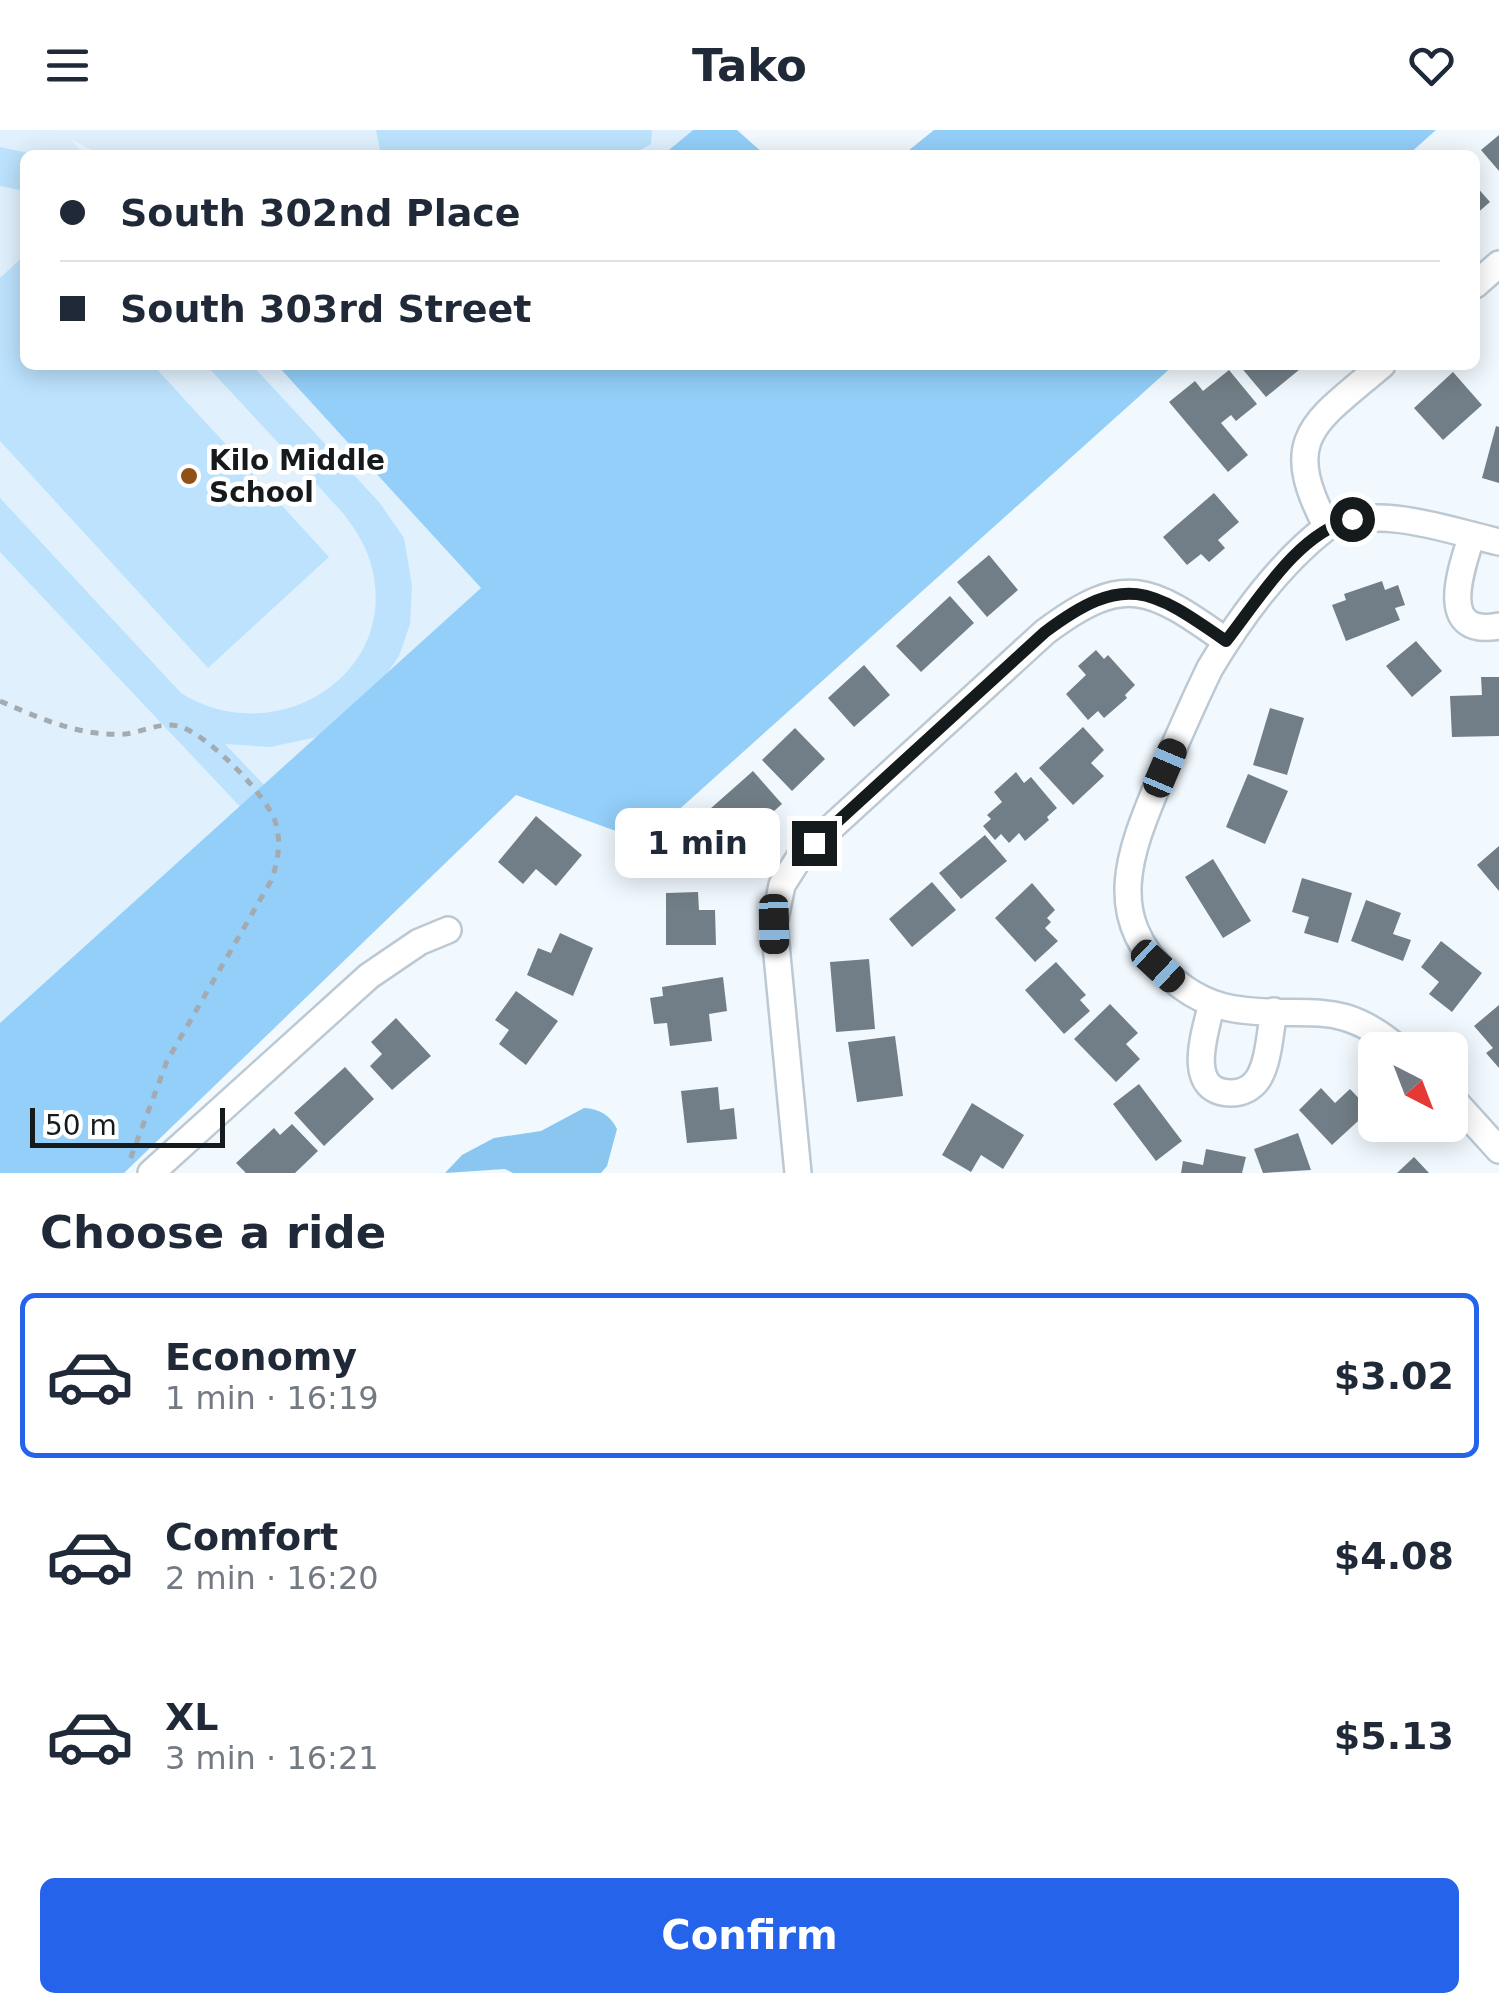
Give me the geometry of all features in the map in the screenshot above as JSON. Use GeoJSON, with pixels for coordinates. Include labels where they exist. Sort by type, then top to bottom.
{"type":"FeatureCollection","features":[{"type":"Feature","properties":{"kind":"street"},"geometry":{"type":"LineString","coordinates":[[1480,281],[1499,264]]}},
{"type":"Feature","properties":{"kind":"street"},"geometry":{"type":"LineString","coordinates":[[1328,527],[1307,483],[1303,461],[1306,440],[1326,415],[1376,370]]}},
{"type":"Feature","properties":{"kind":"street"},"geometry":{"type":"LineString","coordinates":[[1373,1032],[1331,1012],[1244,1011],[1212,1003],[1176,983],[1146,950],[1130,916],[1128,881],[1138,832],[1192,705],[1226,641],[1276,579],[1328,527],[1352,519],[1390,518],[1499,542]]}},
{"type":"Feature","properties":{"kind":"street"},"geometry":{"type":"LineString","coordinates":[[1472,535],[1456,585],[1458,607],[1473,624],[1483,628],[1499,626]]}},
{"type":"Feature","properties":{"kind":"street"},"geometry":{"type":"LineString","coordinates":[[798,1173],[774,924],[776,903],[789,870],[1045,632],[1087,604],[1124,592],[1144,593],[1177,608],[1226,641]]}},
{"type":"Feature","properties":{"kind":"street"},"geometry":{"type":"LineString","coordinates":[[151,1173],[368,976],[419,942],[448,930]]}},
{"type":"Feature","properties":{"kind":"street"},"geometry":{"type":"LineString","coordinates":[[1212,1003],[1199,1063],[1207,1082],[1225,1092],[1246,1090],[1260,1076],[1274,1011]]}},
{"type":"Feature","properties":{"kind":"street"},"geometry":{"type":"LineString","coordinates":[[1468,1116],[1499,1150]]}},
{"type":"Feature","properties":{"kind":"path"},"geometry":{"type":"LineString","coordinates":[[0,700],[59,726],[124,734],[160,725],[180,726],[204,740],[268,804],[278,828],[278,862],[271,881],[167,1061],[150,1112],[134,1142],[130,1173]]}},
{"type":"Feature","properties":{"kind":"shaded area","name":"Kilo Middle School"},"geometry":{"type":"Polygon","coordinates":[[[0,130],[693,130],[669,150],[92,150],[71,139],[80,150],[20,150],[20,370],[282,370],[481,588],[0,1023],[0,130]]]}},
{"type":"Feature","properties":{"kind":"shaded area"},"geometry":{"type":"Polygon","coordinates":[[[376,130],[652,130],[651,144],[641,150],[380,150],[376,130]]]}},
{"type":"Feature","properties":{"kind":"shaded area"},"geometry":{"type":"Polygon","coordinates":[[[693,130],[737,130],[759,150],[669,150],[693,130]]]}},
{"type":"Feature","properties":{"kind":"shaded area"},"geometry":{"type":"Polygon","coordinates":[[[934,130],[1436,130],[1414,150],[909,150],[934,130]]]}},
{"type":"Feature","properties":{"kind":"shaded area"},"geometry":{"type":"Polygon","coordinates":[[[0,147],[20,151],[20,190],[0,186],[0,147]]]}},
{"type":"Feature","properties":{"kind":"shaded area"},"geometry":{"type":"Polygon","coordinates":[[[20,260],[20,370],[158,370],[329,557],[208,668],[0,441],[0,278],[20,260]]]}},
{"type":"Feature","properties":{"kind":"shaded area"},"geometry":{"type":"Polygon","coordinates":[[[211,370],[257,370],[379,502],[404,538],[412,586],[410,624],[399,656],[378,687],[322,736],[270,747],[225,744],[269,790],[246,813],[0,552],[0,498],[181,693],[216,709],[253,713],[289,708],[321,694],[347,671],[366,642],[375,607],[372,568],[357,532],[211,370]]]}},
{"type":"Feature","properties":{"kind":"shaded area"},"geometry":{"type":"Polygon","coordinates":[[[282,370],[1168,370],[644,841],[516,795],[124,1173],[0,1173],[0,1023],[481,588],[282,370]]]}},
{"type":"Feature","properties":{"kind":"shaded area"},"geometry":{"type":"Polygon","coordinates":[[[584,1108],[604,1114],[617,1129],[607,1166],[601,1173],[513,1173],[505,1169],[445,1173],[462,1155],[494,1138],[541,1131],[584,1108]]]}},
{"type":"Feature","properties":{"kind":"building"},"geometry":{"type":"Polygon","coordinates":[[[1499,135],[1499,171],[1481,150],[1499,135]]]}},
{"type":"Feature","properties":{"kind":"building"},"geometry":{"type":"Polygon","coordinates":[[[1480,191],[1490,202],[1480,211],[1480,191]]]}},
{"type":"Feature","properties":{"kind":"building"},"geometry":{"type":"Polygon","coordinates":[[[1229,370],[1257,404],[1236,421],[1231,415],[1221,423],[1248,455],[1228,472],[1169,402],[1195,381],[1203,391],[1229,370]]]}},
{"type":"Feature","properties":{"kind":"building"},"geometry":{"type":"Polygon","coordinates":[[[1243,370],[1299,370],[1266,397],[1243,370]]]}},
{"type":"Feature","properties":{"kind":"building"},"geometry":{"type":"Polygon","coordinates":[[[1453,372],[1482,405],[1443,440],[1414,408],[1453,372]]]}},
{"type":"Feature","properties":{"kind":"building"},"geometry":{"type":"Polygon","coordinates":[[[1496,426],[1499,427],[1499,483],[1482,478],[1496,426]]]}},
{"type":"Feature","properties":{"kind":"building"},"geometry":{"type":"Polygon","coordinates":[[[1214,493],[1239,522],[1218,540],[1225,548],[1209,562],[1201,554],[1187,565],[1163,537],[1214,493]]]}},
{"type":"Feature","properties":{"kind":"building"},"geometry":{"type":"Polygon","coordinates":[[[989,555],[1018,590],[987,617],[957,582],[989,555]]]}},
{"type":"Feature","properties":{"kind":"building"},"geometry":{"type":"Polygon","coordinates":[[[1382,581],[1385,590],[1398,585],[1405,605],[1395,608],[1400,620],[1346,641],[1332,605],[1346,600],[1344,594],[1382,581]]]}},
{"type":"Feature","properties":{"kind":"building"},"geometry":{"type":"Polygon","coordinates":[[[950,596],[974,623],[921,672],[896,646],[950,596]]]}},
{"type":"Feature","properties":{"kind":"building"},"geometry":{"type":"Polygon","coordinates":[[[1416,641],[1442,671],[1412,697],[1386,666],[1416,641]]]}},
{"type":"Feature","properties":{"kind":"building"},"geometry":{"type":"Polygon","coordinates":[[[1096,650],[1104,659],[1108,655],[1135,685],[1125,695],[1127,698],[1104,718],[1098,711],[1088,720],[1066,694],[1086,675],[1078,666],[1096,650]]]}},
{"type":"Feature","properties":{"kind":"building"},"geometry":{"type":"Polygon","coordinates":[[[864,665],[890,695],[854,727],[828,698],[864,665]]]}},
{"type":"Feature","properties":{"kind":"building"},"geometry":{"type":"Polygon","coordinates":[[[1481,677],[1499,677],[1499,736],[1452,737],[1450,696],[1482,695],[1481,677]]]}},
{"type":"Feature","properties":{"kind":"building"},"geometry":{"type":"Polygon","coordinates":[[[1270,708],[1304,718],[1287,775],[1253,765],[1270,708]]]}},
{"type":"Feature","properties":{"kind":"building"},"geometry":{"type":"Polygon","coordinates":[[[1083,727],[1104,750],[1091,763],[1104,776],[1073,805],[1039,768],[1083,727]]]}},
{"type":"Feature","properties":{"kind":"building"},"geometry":{"type":"Polygon","coordinates":[[[795,728],[825,759],[792,791],[762,760],[795,728]]]}},
{"type":"Feature","properties":{"kind":"building"},"geometry":{"type":"Polygon","coordinates":[[[753,771],[782,804],[739,842],[710,809],[753,771]]]}},
{"type":"Feature","properties":{"kind":"building"},"geometry":{"type":"Polygon","coordinates":[[[1016,772],[1024,783],[1031,777],[1057,808],[1025,841],[1019,833],[1009,843],[1001,834],[995,840],[983,826],[991,819],[987,815],[1002,802],[994,792],[1016,772]]]}},
{"type":"Feature","properties":{"kind":"building"},"geometry":{"type":"Polygon","coordinates":[[[1248,774],[1288,791],[1265,844],[1226,827],[1248,774]]]}},
{"type":"Feature","properties":{"kind":"building"},"geometry":{"type":"Polygon","coordinates":[[[536,816],[582,855],[556,886],[536,869],[523,884],[498,862],[536,816]]]}},
{"type":"Feature","properties":{"kind":"building"},"geometry":{"type":"Polygon","coordinates":[[[985,835],[1007,861],[961,899],[939,873],[985,835]]]}},
{"type":"Feature","properties":{"kind":"building"},"geometry":{"type":"Polygon","coordinates":[[[1499,846],[1499,891],[1477,865],[1499,846]]]}},
{"type":"Feature","properties":{"kind":"building"},"geometry":{"type":"Polygon","coordinates":[[[1213,859],[1251,921],[1223,938],[1185,877],[1213,859]]]}},
{"type":"Feature","properties":{"kind":"building"},"geometry":{"type":"Polygon","coordinates":[[[1302,878],[1352,893],[1338,943],[1304,933],[1309,917],[1292,912],[1302,878]]]}},
{"type":"Feature","properties":{"kind":"building"},"geometry":{"type":"Polygon","coordinates":[[[932,882],[956,910],[912,947],[889,919],[932,882]]]}},
{"type":"Feature","properties":{"kind":"building"},"geometry":{"type":"Polygon","coordinates":[[[1032,883],[1055,910],[1047,918],[1051,922],[1045,928],[1058,941],[1035,962],[995,918],[1032,883]]]}},
{"type":"Feature","properties":{"kind":"building"},"geometry":{"type":"Polygon","coordinates":[[[698,892],[699,910],[715,910],[716,945],[666,945],[666,893],[698,892]]]}},
{"type":"Feature","properties":{"kind":"building"},"geometry":{"type":"Polygon","coordinates":[[[1366,900],[1401,913],[1393,934],[1411,940],[1403,961],[1351,941],[1366,900]]]}},
{"type":"Feature","properties":{"kind":"building"},"geometry":{"type":"Polygon","coordinates":[[[560,933],[593,948],[573,996],[527,975],[538,948],[551,953],[560,933]]]}},
{"type":"Feature","properties":{"kind":"building"},"geometry":{"type":"Polygon","coordinates":[[[1441,941],[1482,973],[1452,1012],[1429,994],[1439,982],[1421,967],[1441,941]]]}},
{"type":"Feature","properties":{"kind":"building"},"geometry":{"type":"Polygon","coordinates":[[[869,959],[875,1029],[836,1032],[830,962],[869,959]]]}},
{"type":"Feature","properties":{"kind":"building"},"geometry":{"type":"Polygon","coordinates":[[[1056,962],[1086,995],[1080,1000],[1090,1011],[1064,1034],[1025,990],[1056,962]]]}},
{"type":"Feature","properties":{"kind":"building"},"geometry":{"type":"Polygon","coordinates":[[[723,977],[727,1011],[709,1014],[712,1041],[670,1046],[667,1023],[654,1024],[650,998],[663,996],[662,987],[723,977]]]}},
{"type":"Feature","properties":{"kind":"building"},"geometry":{"type":"Polygon","coordinates":[[[516,991],[558,1021],[526,1065],[499,1044],[509,1030],[495,1020],[516,991]]]}},
{"type":"Feature","properties":{"kind":"building"},"geometry":{"type":"Polygon","coordinates":[[[1110,1004],[1138,1033],[1126,1044],[1140,1059],[1116,1082],[1074,1039],[1110,1004]]]}},
{"type":"Feature","properties":{"kind":"building"},"geometry":{"type":"Polygon","coordinates":[[[1499,1005],[1499,1068],[1486,1053],[1493,1048],[1474,1026],[1499,1005]]]}},
{"type":"Feature","properties":{"kind":"building"},"geometry":{"type":"Polygon","coordinates":[[[396,1018],[431,1056],[392,1090],[370,1066],[382,1054],[371,1042],[396,1018]]]}},
{"type":"Feature","properties":{"kind":"building"},"geometry":{"type":"Polygon","coordinates":[[[895,1036],[903,1096],[857,1102],[848,1042],[895,1036]]]}},
{"type":"Feature","properties":{"kind":"building"},"geometry":{"type":"Polygon","coordinates":[[[345,1067],[374,1099],[324,1146],[294,1113],[345,1067]]]}},
{"type":"Feature","properties":{"kind":"building"},"geometry":{"type":"Polygon","coordinates":[[[1139,1084],[1182,1141],[1156,1161],[1113,1104],[1139,1084]]]}},
{"type":"Feature","properties":{"kind":"building"},"geometry":{"type":"Polygon","coordinates":[[[718,1087],[720,1110],[734,1108],[737,1139],[687,1143],[681,1091],[718,1087]]]}},
{"type":"Feature","properties":{"kind":"building"},"geometry":{"type":"Polygon","coordinates":[[[1321,1088],[1335,1103],[1350,1089],[1358,1097],[1358,1121],[1332,1145],[1299,1110],[1321,1088]]]}},
{"type":"Feature","properties":{"kind":"building"},"geometry":{"type":"Polygon","coordinates":[[[972,1103],[1024,1135],[1003,1169],[981,1155],[971,1172],[942,1155],[972,1103]]]}},
{"type":"Feature","properties":{"kind":"building"},"geometry":{"type":"Polygon","coordinates":[[[292,1124],[318,1151],[295,1173],[246,1173],[236,1163],[274,1128],[280,1135],[292,1124]]]}},
{"type":"Feature","properties":{"kind":"building"},"geometry":{"type":"Polygon","coordinates":[[[1298,1133],[1311,1170],[1263,1173],[1254,1149],[1298,1133]]]}},
{"type":"Feature","properties":{"kind":"building"},"geometry":{"type":"Polygon","coordinates":[[[1206,1149],[1246,1157],[1242,1173],[1181,1173],[1183,1161],[1203,1165],[1206,1149]]]}},
{"type":"Feature","properties":{"kind":"building"},"geometry":{"type":"Polygon","coordinates":[[[1414,1157],[1429,1173],[1397,1173],[1414,1157]]]}},
{"type":"Feature","properties":{"kind":"place","name":"Kilo Middle School"},"geometry":{"type":"Point","coordinates":[189,476]}},
{"type":"Feature","properties":{"kind":"route"},"geometry":{"type":"LineString","coordinates":[[814,843],[1067,615],[1108,596],[1144,593],[1177,608],[1226,641],[1316,536],[1328,527],[1352,519]]}}]}
